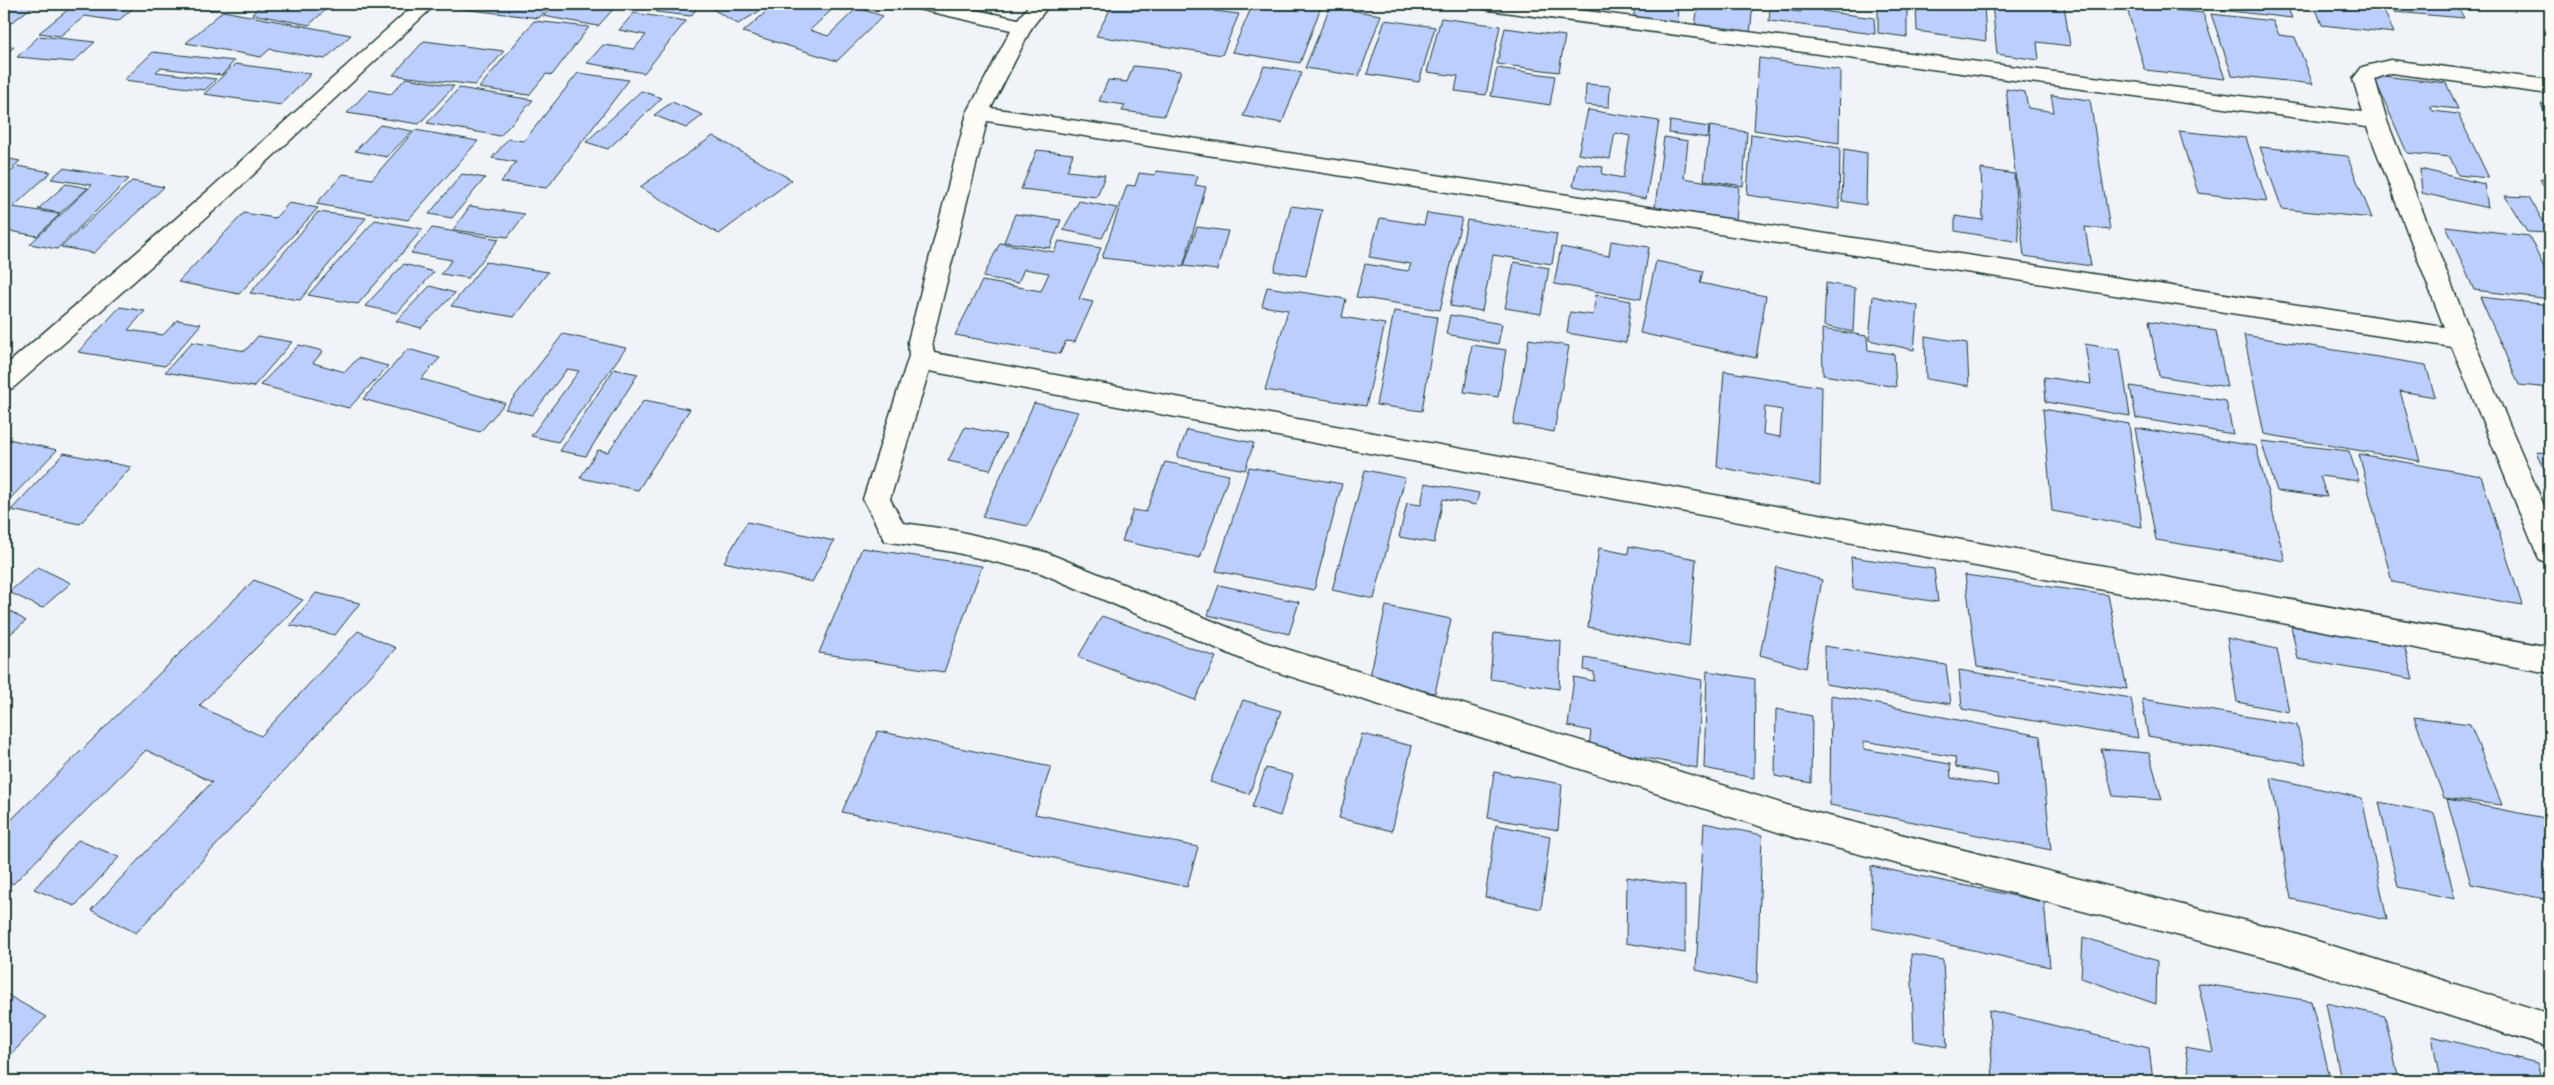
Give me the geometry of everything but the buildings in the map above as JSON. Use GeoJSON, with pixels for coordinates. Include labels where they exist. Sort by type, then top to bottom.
{"type":"FeatureCollection","features":[{"type":"Feature","properties":{"kind":"street"},"geometry":{"type":"LineString","coordinates":[[4,381],[92,306],[328,96],[426,4]]}},
{"type":"Feature","properties":{"kind":"street"},"geometry":{"type":"LineString","coordinates":[[921,4],[1024,26]]}},
{"type":"Feature","properties":{"kind":"street"},"geometry":{"type":"LineString","coordinates":[[1040,4],[1024,26],[978,113],[920,341],[921,356],[876,499],[894,533],[953,541],[1045,563],[1258,653],[1793,822],[2282,946],[2550,1031]]}},
{"type":"Feature","properties":{"kind":"street"},"geometry":{"type":"LineString","coordinates":[[1489,4],[2376,121]]}},
{"type":"Feature","properties":{"kind":"street"},"geometry":{"type":"LineString","coordinates":[[2550,87],[2390,66],[2377,68],[2369,72],[2364,79],[2376,121],[2461,339],[2550,552]]}},
{"type":"Feature","properties":{"kind":"street"},"geometry":{"type":"LineString","coordinates":[[978,113],[2461,339]]}},
{"type":"Feature","properties":{"kind":"street"},"geometry":{"type":"LineString","coordinates":[[921,356],[926,362],[2550,660]]}}]}
